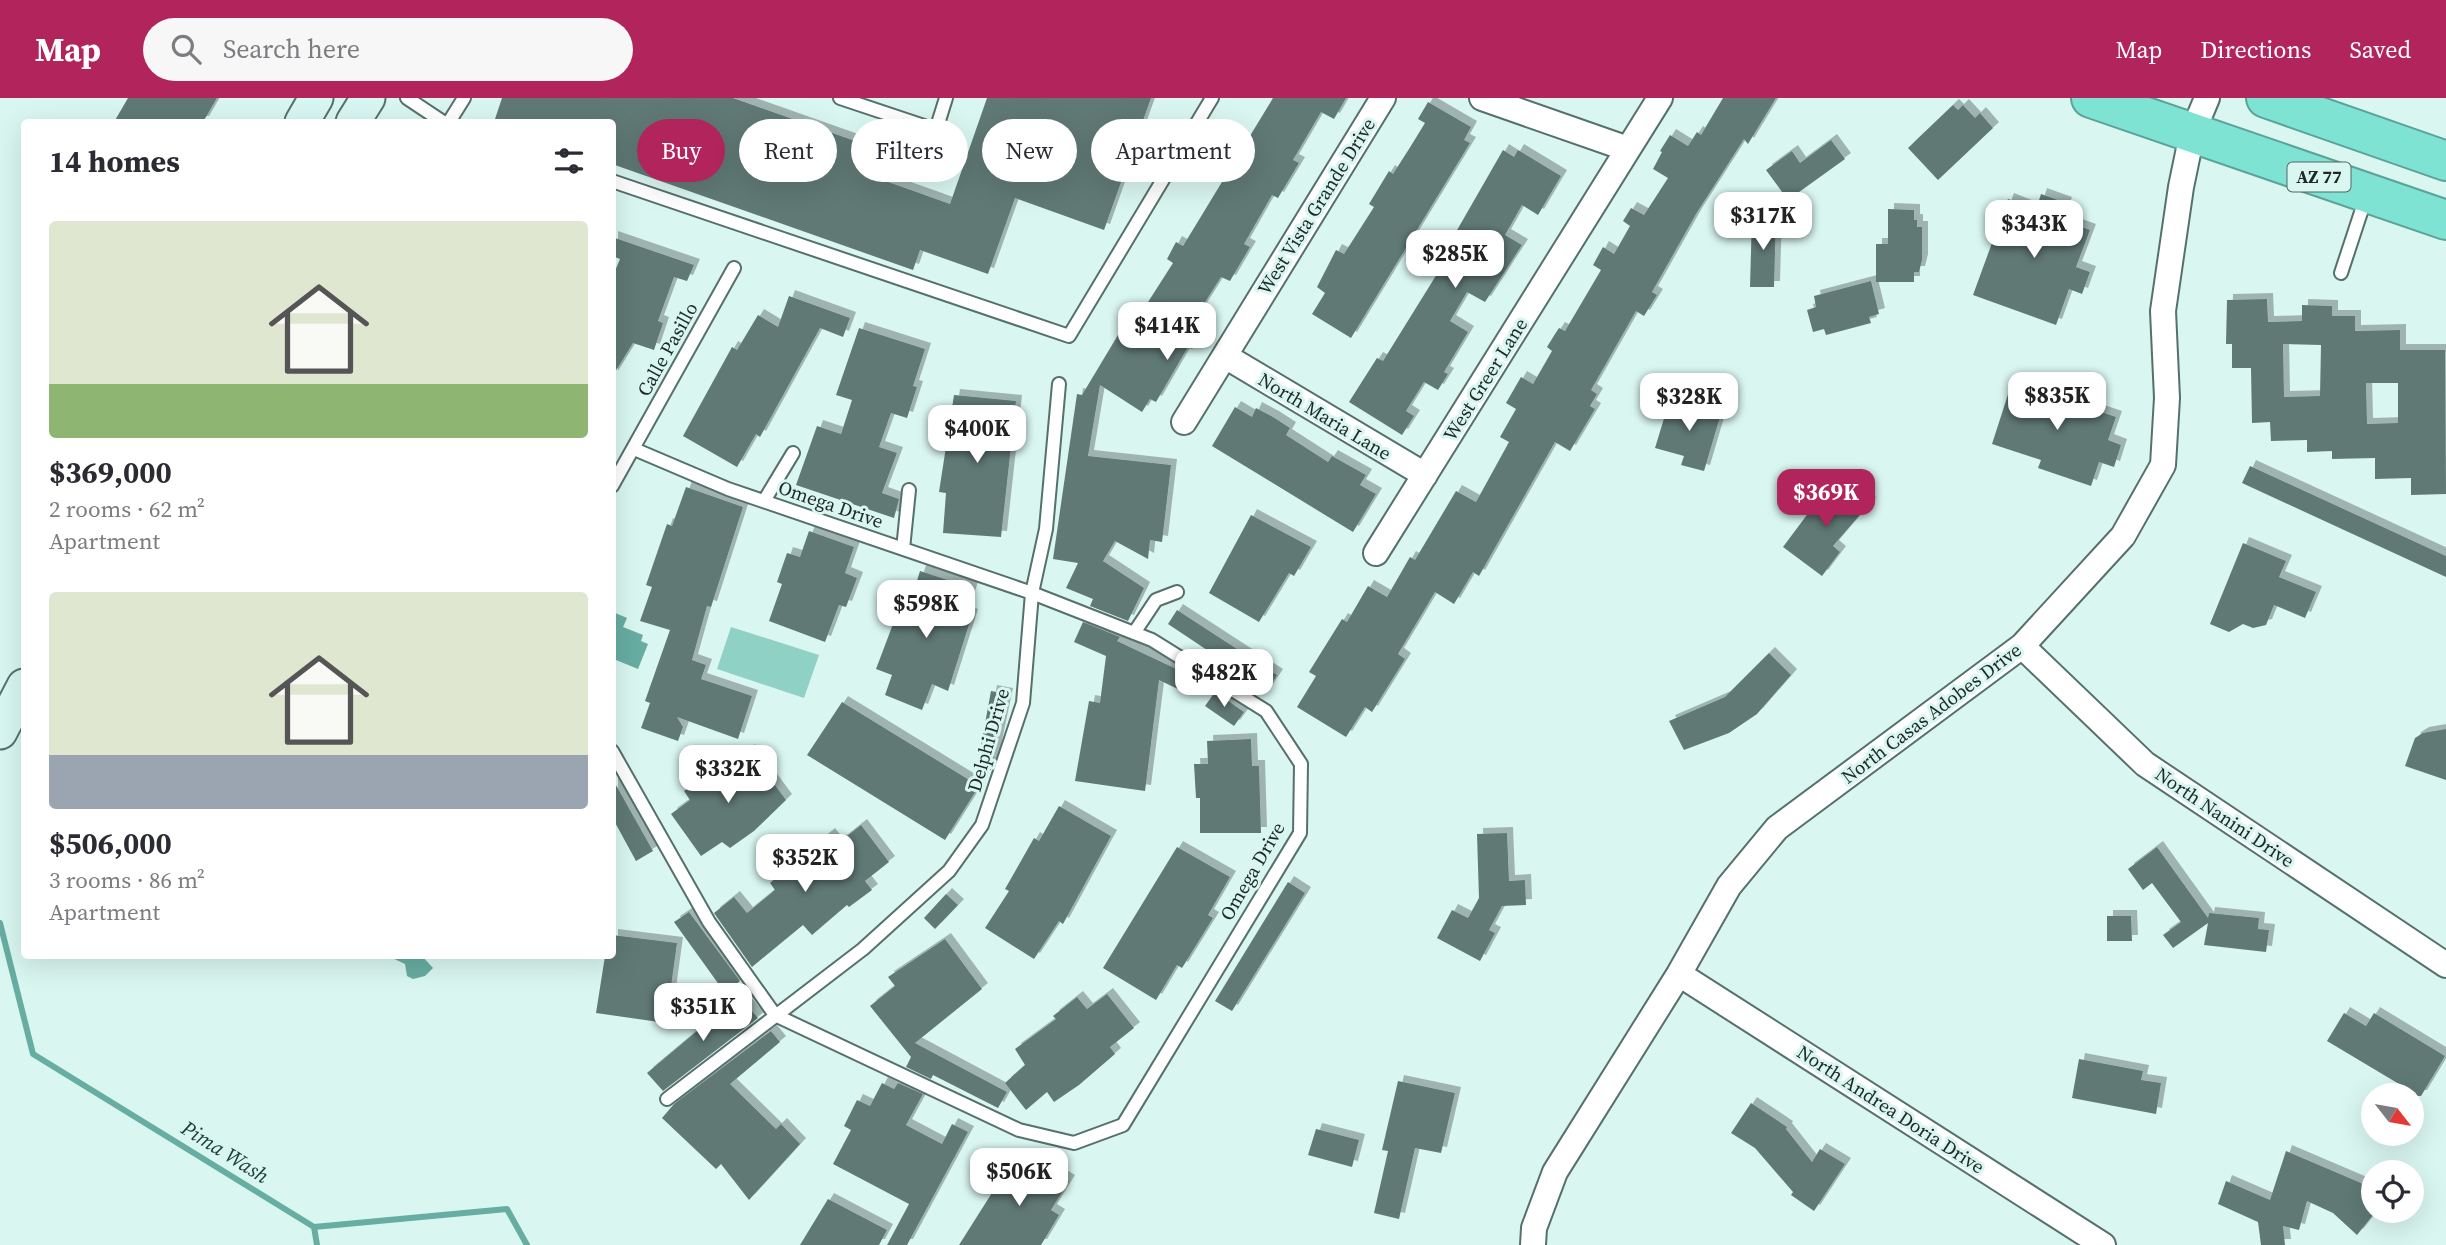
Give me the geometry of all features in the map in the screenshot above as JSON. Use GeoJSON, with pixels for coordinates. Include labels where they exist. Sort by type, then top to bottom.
{"type":"FeatureCollection","features":[{"type":"Feature","properties":{"kind":"highway","name":"AZ 77"},"geometry":{"type":"LineString","coordinates":[[2091,98],[2446,220]]}},
{"type":"Feature","properties":{"kind":"highway"},"geometry":{"type":"LineString","coordinates":[[2266,98],[2446,161]]}},
{"type":"Feature","properties":{"kind":"main road"},"geometry":{"type":"LineString","coordinates":[[355,119],[368,98]]}},
{"type":"Feature","properties":{"kind":"main road"},"geometry":{"type":"LineString","coordinates":[[0,732],[21,692]]}},
{"type":"Feature","properties":{"kind":"street","name":"West Vista Grande Drive"},"geometry":{"type":"LineString","coordinates":[[1184,422],[1383,98]]}},
{"type":"Feature","properties":{"kind":"street"},"geometry":{"type":"LineString","coordinates":[[1482,98],[1628,149]]}},
{"type":"Feature","properties":{"kind":"street","name":"West Greer Lane"},"geometry":{"type":"LineString","coordinates":[[1377,553],[1660,98]]}},
{"type":"Feature","properties":{"kind":"street","name":"North Casas Adobes Drive"},"geometry":{"type":"LineString","coordinates":[[1533,1245],[1534,1228],[1555,1172],[1679,974],[1729,886],[1777,828],[2022,646],[2123,536],[2163,465],[2167,398],[2163,312],[2192,134],[2207,98]]}},
{"type":"Feature","properties":{"kind":"street","name":"North Maria Lane"},"geometry":{"type":"LineString","coordinates":[[1224,356],[1425,475]]}},
{"type":"Feature","properties":{"kind":"street","name":"North Nanini Drive"},"geometry":{"type":"LineString","coordinates":[[2022,646],[2145,764],[2446,965]]}},
{"type":"Feature","properties":{"kind":"street","name":"North Andrea Doria Drive"},"geometry":{"type":"LineString","coordinates":[[1679,974],[2103,1245]]}},
{"type":"Feature","properties":{"kind":"lane"},"geometry":{"type":"LineString","coordinates":[[407,98],[438,119]]}},
{"type":"Feature","properties":{"kind":"lane"},"geometry":{"type":"LineString","coordinates":[[451,119],[464,98]]}},
{"type":"Feature","properties":{"kind":"lane"},"geometry":{"type":"LineString","coordinates":[[840,98],[936,130],[946,98]]}},
{"type":"Feature","properties":{"kind":"lane"},"geometry":{"type":"LineString","coordinates":[[616,182],[1069,336],[1212,98]]}},
{"type":"Feature","properties":{"kind":"lane"},"geometry":{"type":"LineString","coordinates":[[2341,273],[2368,193]]}},
{"type":"Feature","properties":{"kind":"lane","name":"Calle Pasillo"},"geometry":{"type":"LineString","coordinates":[[616,479],[734,268]]}},
{"type":"Feature","properties":{"kind":"lane","name":"Delphi Drive"},"geometry":{"type":"LineString","coordinates":[[667,1099],[863,949],[949,871],[982,825],[1023,703],[1032,593],[1046,529],[1059,384]]}},
{"type":"Feature","properties":{"kind":"lane","name":"Omega Drive"},"geometry":{"type":"LineString","coordinates":[[634,449],[764,501],[1032,593],[1152,640],[1266,711],[1301,764],[1300,833],[1123,1125],[1074,1143],[1019,1130],[775,1015]]}},
{"type":"Feature","properties":{"kind":"lane"},"geometry":{"type":"LineString","coordinates":[[764,501],[793,453]]}},
{"type":"Feature","properties":{"kind":"lane"},"geometry":{"type":"LineString","coordinates":[[904,550],[909,490]]}},
{"type":"Feature","properties":{"kind":"lane"},"geometry":{"type":"LineString","coordinates":[[1133,633],[1156,600],[1177,592]]}},
{"type":"Feature","properties":{"kind":"lane"},"geometry":{"type":"LineString","coordinates":[[616,758],[709,922],[775,1015]]}},
{"type":"Feature","properties":{"kind":"shaded area"},"geometry":{"type":"Polygon","coordinates":[[[616,613],[627,618],[623,627],[643,635],[641,641],[648,644],[638,669],[616,660],[616,613]]]}},
{"type":"Feature","properties":{"kind":"shaded area"},"geometry":{"type":"Polygon","coordinates":[[[731,627],[819,655],[804,698],[717,669],[731,627]]]}},
{"type":"Feature","properties":{"kind":"shaded area"},"geometry":{"type":"Polygon","coordinates":[[[394,959],[425,959],[433,968],[425,976],[413,979],[407,976],[405,964],[394,959]]]}},
{"type":"Feature","properties":{"kind":"building"},"geometry":{"type":"Polygon","coordinates":[[[128,98],[217,98],[205,119],[116,119],[128,98]]]}},
{"type":"Feature","properties":{"kind":"building"},"geometry":{"type":"Polygon","coordinates":[[[502,98],[733,98],[793,119],[739,119],[739,182],[837,182],[837,135],[851,140],[851,182],[888,182],[950,204],[958,182],[968,182],[968,152],[987,98],[1151,98],[1144,119],[1091,119],[1091,182],[1121,182],[1104,230],[1015,198],[988,274],[920,250],[913,270],[663,182],[725,182],[725,119],[637,119],[637,173],[616,165],[616,119],[495,119],[502,98]]]}},
{"type":"Feature","properties":{"kind":"building"},"geometry":{"type":"Polygon","coordinates":[[[1273,98],[1346,98],[1334,119],[1321,112],[1293,160],[1299,163],[1278,198],[1272,195],[1244,244],[1250,247],[1230,281],[1221,277],[1190,326],[1202,333],[1192,349],[1188,347],[1156,402],[1150,399],[1142,412],[1100,385],[1088,456],[1171,465],[1162,542],[1150,540],[1148,559],[1115,541],[1103,561],[1144,588],[1128,621],[1090,606],[1093,599],[1066,588],[1078,563],[1053,559],[1077,394],[1082,395],[1127,320],[1134,324],[1173,263],[1167,259],[1176,242],[1183,246],[1222,182],[1255,182],[1255,128],[1273,98]]]}},
{"type":"Feature","properties":{"kind":"building"},"geometry":{"type":"Polygon","coordinates":[[[1723,98],[1776,98],[1748,144],[1744,139],[1696,214],[1652,292],[1657,295],[1644,316],[1636,311],[1591,390],[1597,394],[1590,406],[1595,409],[1570,451],[1555,442],[1479,576],[1473,572],[1454,604],[1435,592],[1398,654],[1405,659],[1372,712],[1365,707],[1346,737],[1297,707],[1316,676],[1309,672],[1342,619],[1347,622],[1368,586],[1387,597],[1410,557],[1415,560],[1456,491],[1476,502],[1509,442],[1500,437],[1516,409],[1506,403],[1521,377],[1533,384],[1552,351],[1547,347],[1559,328],[1565,331],[1601,270],[1593,265],[1603,247],[1614,254],[1630,226],[1623,221],[1631,208],[1644,215],[1668,178],[1653,169],[1670,135],[1688,146],[1697,132],[1701,135],[1723,98]]]}},
{"type":"Feature","properties":{"kind":"building"},"geometry":{"type":"Polygon","coordinates":[[[1428,102],[1471,127],[1464,140],[1470,143],[1351,338],[1312,314],[1325,293],[1317,287],[1336,250],[1344,254],[1374,207],[1369,204],[1389,171],[1393,174],[1425,123],[1418,119],[1428,102]]]}},
{"type":"Feature","properties":{"kind":"building"},"geometry":{"type":"Polygon","coordinates":[[[1953,105],[1958,110],[1963,105],[1975,118],[1980,113],[1993,128],[1938,180],[1908,148],[1953,105]]]}},
{"type":"Feature","properties":{"kind":"building"},"geometry":{"type":"Polygon","coordinates":[[[1831,140],[1845,159],[1788,200],[1766,170],[1792,151],[1800,163],[1831,140]]]}},
{"type":"Feature","properties":{"kind":"building"},"geometry":{"type":"Polygon","coordinates":[[[1503,150],[1514,157],[1518,150],[1561,176],[1538,215],[1522,205],[1505,235],[1522,245],[1485,302],[1467,292],[1450,321],[1468,332],[1444,372],[1448,374],[1438,390],[1424,382],[1406,411],[1414,416],[1402,435],[1349,402],[1377,358],[1383,361],[1437,274],[1433,272],[1503,150]]]}},
{"type":"Feature","properties":{"kind":"building"},"geometry":{"type":"Polygon","coordinates":[[[2041,194],[2066,203],[2060,219],[2090,230],[2076,267],[2090,272],[2082,294],[2069,289],[2056,325],[1973,295],[2008,199],[2036,210],[2041,194]]]}},
{"type":"Feature","properties":{"kind":"building"},"geometry":{"type":"Polygon","coordinates":[[[1888,209],[1914,210],[1917,227],[1922,227],[1922,260],[1919,272],[1914,272],[1914,282],[1876,282],[1876,244],[1888,244],[1888,209]]]}},
{"type":"Feature","properties":{"kind":"building"},"geometry":{"type":"Polygon","coordinates":[[[1752,216],[1776,217],[1774,287],[1750,287],[1752,216]]]}},
{"type":"Feature","properties":{"kind":"building"},"geometry":{"type":"Polygon","coordinates":[[[616,238],[694,265],[687,281],[674,277],[658,321],[663,323],[654,350],[633,343],[616,371],[616,268],[620,259],[616,258],[616,238]]]}},
{"type":"Feature","properties":{"kind":"building"},"geometry":{"type":"Polygon","coordinates":[[[1871,281],[1879,314],[1869,317],[1871,323],[1826,335],[1824,329],[1813,332],[1807,310],[1816,307],[1814,296],[1871,281]]]}},
{"type":"Feature","properties":{"kind":"building"},"geometry":{"type":"Polygon","coordinates":[[[789,296],[850,318],[843,337],[820,328],[760,437],[756,434],[737,467],[683,436],[732,347],[737,350],[758,315],[778,327],[789,296]]]}},
{"type":"Feature","properties":{"kind":"building"},"geometry":{"type":"Polygon","coordinates":[[[2267,299],[2268,322],[2302,321],[2302,305],[2332,306],[2332,316],[2355,316],[2355,331],[2400,330],[2400,350],[2445,350],[2446,494],[2411,495],[2411,478],[2375,479],[2375,458],[2332,459],[2332,451],[2307,452],[2307,440],[2271,441],[2270,422],[2252,423],[2251,368],[2232,368],[2232,344],[2226,344],[2227,300],[2267,299]],[[2283,344],[2284,397],[2320,396],[2321,345],[2283,344]],[[2366,383],[2367,424],[2398,423],[2398,383],[2366,383]]]}},
{"type":"Feature","properties":{"kind":"building"},"geometry":{"type":"Polygon","coordinates":[[[859,328],[925,349],[913,386],[917,387],[907,418],[891,413],[879,447],[897,453],[882,493],[899,499],[894,518],[796,485],[817,426],[841,434],[852,400],[836,395],[859,328]]]}},
{"type":"Feature","properties":{"kind":"building"},"geometry":{"type":"Polygon","coordinates":[[[2057,381],[2083,390],[2078,404],[2116,417],[2108,440],[2121,445],[2114,467],[2099,462],[2091,486],[2038,468],[2041,460],[1992,444],[2012,382],[2053,395],[2057,381]]]}},
{"type":"Feature","properties":{"kind":"building"},"geometry":{"type":"Polygon","coordinates":[[[954,395],[1016,401],[1001,537],[943,533],[946,493],[939,492],[954,395]]]}},
{"type":"Feature","properties":{"kind":"building"},"geometry":{"type":"Polygon","coordinates":[[[1669,402],[1691,408],[1693,402],[1722,410],[1704,471],[1681,465],[1684,456],[1655,448],[1669,402]]]}},
{"type":"Feature","properties":{"kind":"building"},"geometry":{"type":"Polygon","coordinates":[[[1235,407],[1252,417],[1256,408],[1290,428],[1286,435],[1328,462],[1332,456],[1366,475],[1360,485],[1376,494],[1353,532],[1212,446],[1235,407]]]}},
{"type":"Feature","properties":{"kind":"building"},"geometry":{"type":"Polygon","coordinates":[[[2250,466],[2446,556],[2446,577],[2242,483],[2250,466]]]}},
{"type":"Feature","properties":{"kind":"building"},"geometry":{"type":"Polygon","coordinates":[[[1844,484],[1870,503],[1833,546],[1840,552],[1822,576],[1783,547],[1824,492],[1833,499],[1844,484]]]}},
{"type":"Feature","properties":{"kind":"building"},"geometry":{"type":"Polygon","coordinates":[[[686,487],[743,507],[711,607],[707,606],[692,660],[706,665],[701,679],[752,696],[738,739],[677,717],[683,727],[678,741],[641,728],[650,703],[645,701],[670,630],[640,621],[652,587],[646,585],[667,524],[672,526],[686,487]]]}},
{"type":"Feature","properties":{"kind":"building"},"geometry":{"type":"Polygon","coordinates":[[[1251,515],[1311,547],[1294,576],[1289,573],[1259,622],[1209,593],[1251,515]]]}},
{"type":"Feature","properties":{"kind":"building"},"geometry":{"type":"Polygon","coordinates":[[[809,531],[854,547],[845,573],[857,578],[846,607],[839,605],[825,642],[769,621],[782,584],[777,582],[787,553],[800,557],[809,531]]]}},
{"type":"Feature","properties":{"kind":"building"},"geometry":{"type":"Polygon","coordinates":[[[2243,543],[2286,561],[2279,577],[2316,592],[2305,618],[2274,605],[2266,625],[2253,628],[2243,624],[2229,632],[2210,624],[2243,543]]]}},
{"type":"Feature","properties":{"kind":"building"},"geometry":{"type":"Polygon","coordinates":[[[920,571],[972,588],[964,612],[972,615],[948,691],[932,684],[922,710],[885,695],[892,675],[876,669],[904,595],[912,597],[920,571]]]}},
{"type":"Feature","properties":{"kind":"building"},"geometry":{"type":"Polygon","coordinates":[[[1177,610],[1277,675],[1267,690],[1168,624],[1177,610]]]}},
{"type":"Feature","properties":{"kind":"building"},"geometry":{"type":"Polygon","coordinates":[[[1083,622],[1120,637],[1117,641],[1189,675],[1182,691],[1159,680],[1145,791],[1075,781],[1089,701],[1100,703],[1106,656],[1074,642],[1083,622]]]}},
{"type":"Feature","properties":{"kind":"building"},"geometry":{"type":"Polygon","coordinates":[[[1769,653],[1791,675],[1757,714],[1729,733],[1684,750],[1669,721],[1725,697],[1769,653]]]}},
{"type":"Feature","properties":{"kind":"building"},"geometry":{"type":"Polygon","coordinates":[[[991,691],[1007,694],[991,770],[977,767],[991,691]]]}},
{"type":"Feature","properties":{"kind":"building"},"geometry":{"type":"Polygon","coordinates":[[[1215,692],[1244,712],[1234,726],[1205,706],[1215,692]]]}},
{"type":"Feature","properties":{"kind":"building"},"geometry":{"type":"Polygon","coordinates":[[[842,702],[979,786],[945,840],[807,755],[842,702]]]}},
{"type":"Feature","properties":{"kind":"building"},"geometry":{"type":"Polygon","coordinates":[[[2446,729],[2446,780],[2405,766],[2415,738],[2423,733],[2446,729]]]}},
{"type":"Feature","properties":{"kind":"building"},"geometry":{"type":"Polygon","coordinates":[[[1251,739],[1252,766],[1259,766],[1261,833],[1200,833],[1200,798],[1196,798],[1194,764],[1208,764],[1207,741],[1251,739]]]}},
{"type":"Feature","properties":{"kind":"building"},"geometry":{"type":"Polygon","coordinates":[[[749,750],[786,800],[754,831],[730,848],[722,842],[701,856],[671,814],[690,800],[684,791],[714,769],[718,775],[749,750]]]}},
{"type":"Feature","properties":{"kind":"building"},"geometry":{"type":"Polygon","coordinates":[[[616,785],[653,851],[636,861],[616,824],[616,785]]]}},
{"type":"Feature","properties":{"kind":"building"},"geometry":{"type":"Polygon","coordinates":[[[1059,806],[1111,836],[1063,924],[1059,921],[1034,959],[985,928],[1009,891],[1005,889],[1034,838],[1039,841],[1059,806]]]}},
{"type":"Feature","properties":{"kind":"building"},"geometry":{"type":"Polygon","coordinates":[[[861,825],[889,862],[865,881],[872,890],[849,907],[847,905],[812,935],[803,925],[752,967],[714,913],[734,897],[747,913],[775,890],[770,883],[829,834],[837,844],[861,825]]]}},
{"type":"Feature","properties":{"kind":"building"},"geometry":{"type":"Polygon","coordinates":[[[1507,833],[1509,881],[1525,880],[1526,905],[1502,906],[1489,930],[1495,933],[1480,961],[1437,938],[1452,910],[1468,918],[1479,898],[1477,834],[1507,833]]]}},
{"type":"Feature","properties":{"kind":"building"},"geometry":{"type":"Polygon","coordinates":[[[1177,847],[1230,877],[1208,915],[1213,918],[1182,968],[1177,965],[1156,1000],[1103,968],[1177,847]]]}},
{"type":"Feature","properties":{"kind":"building"},"geometry":{"type":"Polygon","coordinates":[[[2157,847],[2208,918],[2209,913],[2259,918],[2258,929],[2269,930],[2266,952],[2204,945],[2208,923],[2173,948],[2163,935],[2181,922],[2152,883],[2143,890],[2128,869],[2157,847]]]}},
{"type":"Feature","properties":{"kind":"building"},"geometry":{"type":"Polygon","coordinates":[[[1288,882],[1305,893],[1232,1011],[1215,1001],[1288,882]]]}},
{"type":"Feature","properties":{"kind":"building"},"geometry":{"type":"Polygon","coordinates":[[[946,894],[958,905],[935,929],[924,918],[946,894]]]}},
{"type":"Feature","properties":{"kind":"building"},"geometry":{"type":"Polygon","coordinates":[[[689,912],[740,981],[725,993],[674,922],[689,912]]]}},
{"type":"Feature","properties":{"kind":"building"},"geometry":{"type":"Polygon","coordinates":[[[2107,916],[2131,916],[2132,941],[2107,941],[2107,916]]]}},
{"type":"Feature","properties":{"kind":"building"},"geometry":{"type":"Polygon","coordinates":[[[616,935],[677,943],[666,1023],[596,1013],[605,959],[616,959],[616,935]]]}},
{"type":"Feature","properties":{"kind":"building"},"geometry":{"type":"Polygon","coordinates":[[[945,939],[982,989],[915,1043],[1007,1092],[998,1108],[933,1075],[931,1079],[906,1067],[911,1057],[870,1006],[895,986],[888,977],[945,939]]]}},
{"type":"Feature","properties":{"kind":"building"},"geometry":{"type":"Polygon","coordinates":[[[1107,994],[1134,1028],[1110,1047],[1115,1054],[1079,1085],[1054,1102],[1047,1092],[1026,1110],[1005,1083],[1025,1065],[1015,1049],[1056,1019],[1053,1016],[1077,997],[1087,1009],[1107,994]]]}},
{"type":"Feature","properties":{"kind":"building"},"geometry":{"type":"Polygon","coordinates":[[[739,996],[758,1018],[663,1091],[647,1073],[739,996]]]}},
{"type":"Feature","properties":{"kind":"building"},"geometry":{"type":"Polygon","coordinates":[[[2344,1013],[2366,1026],[2374,1013],[2445,1056],[2424,1091],[2424,1083],[2397,1083],[2327,1041],[2344,1013]]]}},
{"type":"Feature","properties":{"kind":"building"},"geometry":{"type":"Polygon","coordinates":[[[771,1031],[780,1042],[730,1084],[776,1129],[781,1124],[800,1144],[749,1200],[721,1164],[716,1169],[662,1118],[674,1104],[771,1031]]]}},
{"type":"Feature","properties":{"kind":"building"},"geometry":{"type":"Polygon","coordinates":[[[2079,1059],[2143,1071],[2141,1080],[2161,1083],[2156,1114],[2072,1098],[2079,1059]]]}},
{"type":"Feature","properties":{"kind":"building"},"geometry":{"type":"Polygon","coordinates":[[[1398,1081],[1455,1093],[1441,1153],[1415,1148],[1399,1219],[1374,1213],[1388,1151],[1382,1150],[1398,1081]]]}},
{"type":"Feature","properties":{"kind":"building"},"geometry":{"type":"Polygon","coordinates":[[[882,1083],[894,1089],[898,1083],[923,1094],[906,1125],[942,1144],[952,1124],[968,1132],[907,1245],[887,1245],[909,1204],[833,1164],[851,1130],[844,1126],[857,1100],[870,1106],[882,1083]]]}},
{"type":"Feature","properties":{"kind":"building"},"geometry":{"type":"Polygon","coordinates":[[[1751,1103],[1787,1127],[1812,1162],[1820,1149],[1845,1164],[1814,1211],[1791,1195],[1793,1192],[1755,1148],[1731,1133],[1751,1103]]]}},
{"type":"Feature","properties":{"kind":"building"},"geometry":{"type":"Polygon","coordinates":[[[1316,1129],[1359,1140],[1352,1167],[1308,1155],[1316,1129]]]}},
{"type":"Feature","properties":{"kind":"building"},"geometry":{"type":"Polygon","coordinates":[[[2286,1151],[2361,1183],[2361,1223],[2367,1223],[2357,1235],[2333,1213],[2307,1201],[2299,1230],[2283,1226],[2285,1245],[2261,1245],[2258,1222],[2218,1204],[2226,1181],[2270,1200],[2286,1151]]]}},
{"type":"Feature","properties":{"kind":"building"},"geometry":{"type":"Polygon","coordinates":[[[1026,1155],[1069,1181],[1051,1210],[1059,1215],[1041,1245],[959,1245],[1002,1177],[1010,1182],[1026,1155]]]}},
{"type":"Feature","properties":{"kind":"building"},"geometry":{"type":"Polygon","coordinates":[[[828,1199],[887,1230],[879,1245],[800,1245],[828,1199]]]}},
{"type":"Feature","properties":{"kind":"waterway","name":"Pima Wash"},"geometry":{"type":"LineString","coordinates":[[0,923],[33,1054],[314,1227],[507,1209],[527,1245]]}},
{"type":"Feature","properties":{"kind":"waterway"},"geometry":{"type":"LineString","coordinates":[[314,1227],[317,1245]]}}]}
